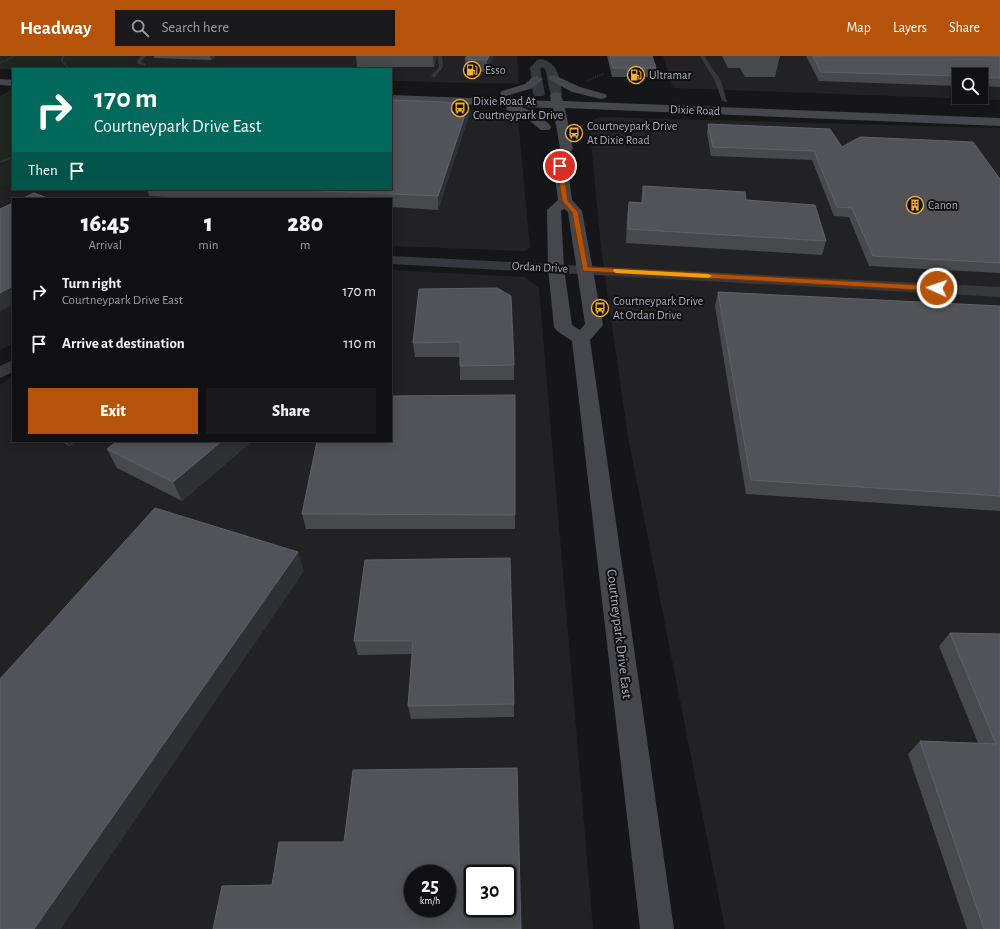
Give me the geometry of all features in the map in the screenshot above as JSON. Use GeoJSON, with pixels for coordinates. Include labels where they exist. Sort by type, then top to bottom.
{"type":"FeatureCollection","features":[{"type":"Feature","properties":{"kind":"main road"},"geometry":{"type":"LineString","coordinates":[[0,74],[12,75]]}},
{"type":"Feature","properties":{"kind":"main road"},"geometry":{"type":"LineString","coordinates":[[554,78],[562,84],[599,102]]}},
{"type":"Feature","properties":{"kind":"main road"},"geometry":{"type":"LineString","coordinates":[[506,93],[525,88],[537,79]]}},
{"type":"Feature","properties":{"kind":"main road"},"geometry":{"type":"LineString","coordinates":[[0,82],[12,83]]}},
{"type":"Feature","properties":{"kind":"main road","name":"Dixie Road"},"geometry":{"type":"LineString","coordinates":[[392,88],[506,93],[541,99]]}},
{"type":"Feature","properties":{"kind":"main road","name":"Dixie Road"},"geometry":{"type":"LineString","coordinates":[[392,98],[476,101],[541,99],[1000,122]]}},
{"type":"Feature","properties":{"kind":"main road"},"geometry":{"type":"LineString","coordinates":[[541,99],[545,127],[565,201],[575,212],[585,269],[594,325],[581,339],[563,327],[556,268],[554,210],[565,201]]}},
{"type":"Feature","properties":{"kind":"main road"},"geometry":{"type":"LineString","coordinates":[[551,149],[567,149],[557,100]]}},
{"type":"Feature","properties":{"kind":"main road"},"geometry":{"type":"LineString","coordinates":[[476,101],[523,111],[534,117],[545,127]]}},
{"type":"Feature","properties":{"kind":"main road","name":"Dixie Road"},"geometry":{"type":"LineString","coordinates":[[599,102],[725,101],[1000,111]]}},
{"type":"Feature","properties":{"kind":"main road"},"geometry":{"type":"LineString","coordinates":[[560,120],[569,112],[599,102]]}},
{"type":"Feature","properties":{"kind":"main road","name":"Courtneypark Drive East"},"geometry":{"type":"LineString","coordinates":[[581,339],[657,929]]}},
{"type":"Feature","properties":{"kind":"street"},"geometry":{"type":"LineString","coordinates":[[541,99],[535,68],[541,59],[550,67],[554,78],[557,100]]}},
{"type":"Feature","properties":{"kind":"street","name":"Ordan Drive"},"geometry":{"type":"LineString","coordinates":[[392,260],[1000,292]]}},
{"type":"Feature","properties":{"kind":"street"},"geometry":{"type":"LineString","coordinates":[[0,373],[12,366]]}},
{"type":"Feature","properties":{"kind":"lane"},"geometry":{"type":"LineString","coordinates":[[144,56],[139,62],[140,64],[144,65]]}},
{"type":"Feature","properties":{"kind":"lane"},"geometry":{"type":"LineString","coordinates":[[434,76],[441,68],[440,56]]}},
{"type":"Feature","properties":{"kind":"lane"},"geometry":{"type":"LineString","coordinates":[[702,56],[718,81],[725,101]]}},
{"type":"Feature","properties":{"kind":"path"},"geometry":{"type":"LineString","coordinates":[[0,63],[15,56]]}},
{"type":"Feature","properties":{"kind":"shaded area"},"geometry":{"type":"Polygon","coordinates":[[[0,56],[132,56],[123,68],[0,69],[0,56]]]}},
{"type":"Feature","properties":{"kind":"shaded area"},"geometry":{"type":"Polygon","coordinates":[[[132,56],[517,56],[519,84],[392,81],[392,68],[123,68],[132,56]]]}},
{"type":"Feature","properties":{"kind":"shaded area"},"geometry":{"type":"Polygon","coordinates":[[[663,56],[1000,56],[1000,100],[988,100],[988,68],[952,68],[952,98],[673,88],[663,56]]]}},
{"type":"Feature","properties":{"kind":"shaded area"},"geometry":{"type":"Polygon","coordinates":[[[12,90],[12,185],[0,189],[0,96],[12,90]]]}},
{"type":"Feature","properties":{"kind":"shaded area"},"geometry":{"type":"Polygon","coordinates":[[[392,106],[503,111],[518,117],[530,248],[525,251],[392,246],[392,198],[12,198],[12,344],[0,350],[0,189],[12,185],[12,190],[392,190],[392,106]]]}},
{"type":"Feature","properties":{"kind":"shaded area"},"geometry":{"type":"Polygon","coordinates":[[[599,117],[1000,128],[1000,929],[725,929],[628,437],[601,248],[589,122],[599,117]]]}},
{"type":"Feature","properties":{"kind":"shaded area"},"geometry":{"type":"Polygon","coordinates":[[[392,270],[525,277],[539,288],[593,929],[0,929],[0,385],[12,378],[12,442],[392,442],[392,270]]]}},
{"type":"Feature","properties":{"kind":"building"},"geometry":{"type":"Polygon","coordinates":[[[467,56],[489,56],[487,60],[465,59],[467,56]]]}},
{"type":"Feature","properties":{"kind":"building"},"geometry":{"type":"Polygon","coordinates":[[[610,56],[652,56],[656,68],[613,68],[610,56]]]}},
{"type":"Feature","properties":{"kind":"building"},"geometry":{"type":"Polygon","coordinates":[[[813,56],[1000,56],[1000,78],[988,77],[988,68],[952,68],[952,76],[821,72],[813,56]]]}},
{"type":"Feature","properties":{"kind":"building"},"geometry":{"type":"Polygon","coordinates":[[[392,100],[469,103],[438,196],[300,190],[392,190],[392,100]]]}},
{"type":"Feature","properties":{"kind":"building","name":"Canon"},"geometry":{"type":"Polygon","coordinates":[[[708,124],[830,129],[842,147],[860,137],[973,142],[1000,179],[1000,263],[873,256],[852,208],[837,207],[814,151],[713,147],[708,124]]]}},
{"type":"Feature","properties":{"kind":"building"},"geometry":{"type":"Polygon","coordinates":[[[643,186],[745,192],[746,200],[815,205],[826,241],[628,229],[629,202],[643,203],[643,186]]]}},
{"type":"Feature","properties":{"kind":"building"},"geometry":{"type":"Polygon","coordinates":[[[34,193],[47,198],[23,198],[34,193]]]}},
{"type":"Feature","properties":{"kind":"building"},"geometry":{"type":"Polygon","coordinates":[[[12,203],[12,287],[0,293],[0,209],[12,203]]]}},
{"type":"Feature","properties":{"kind":"building"},"geometry":{"type":"Polygon","coordinates":[[[497,288],[511,296],[514,365],[460,366],[460,342],[413,343],[419,289],[497,288]]]}},
{"type":"Feature","properties":{"kind":"building"},"geometry":{"type":"Polygon","coordinates":[[[718,292],[1000,306],[1000,496],[751,480],[718,292]]]}},
{"type":"Feature","properties":{"kind":"building"},"geometry":{"type":"Polygon","coordinates":[[[515,395],[515,515],[302,514],[317,442],[392,442],[392,396],[515,395]]]}},
{"type":"Feature","properties":{"kind":"building"},"geometry":{"type":"Polygon","coordinates":[[[116,442],[221,442],[173,482],[107,449],[116,442]]]}},
{"type":"Feature","properties":{"kind":"building"},"geometry":{"type":"Polygon","coordinates":[[[155,508],[298,552],[34,929],[0,929],[0,679],[155,508]]]}},
{"type":"Feature","properties":{"kind":"building"},"geometry":{"type":"Polygon","coordinates":[[[510,558],[514,704],[408,706],[413,641],[354,641],[365,560],[510,558]]]}},
{"type":"Feature","properties":{"kind":"building"},"geometry":{"type":"Polygon","coordinates":[[[950,633],[1000,634],[1000,929],[984,929],[920,741],[996,744],[950,633]]]}},
{"type":"Feature","properties":{"kind":"building"},"geometry":{"type":"Polygon","coordinates":[[[517,768],[521,929],[213,929],[222,886],[272,885],[279,842],[344,842],[353,770],[517,768]]]}},
{"type":"Feature","properties":{"kind":"waterway"},"geometry":{"type":"LineString","coordinates":[[63,56],[62,61],[68,68]]}},
{"type":"Feature","properties":{"kind":"waterway"},"geometry":{"type":"LineString","coordinates":[[0,162],[12,157]]}},
{"type":"Feature","properties":{"kind":"slow traffic"},"geometry":{"type":"LineString","coordinates":[[616,271],[708,276]]}},
{"type":"Feature","properties":{"kind":"place","name":"Esso"},"geometry":{"type":"Point","coordinates":[472,70]}},
{"type":"Feature","properties":{"kind":"place","name":"Ultramar"},"geometry":{"type":"Point","coordinates":[636,75]}},
{"type":"Feature","properties":{"kind":"place","name":"Dixie Road At Courtneypark Drive"},"geometry":{"type":"Point","coordinates":[460,108]}},
{"type":"Feature","properties":{"kind":"place","name":"Courtneypark Drive At Dixie Road"},"geometry":{"type":"Point","coordinates":[574,133]}},
{"type":"Feature","properties":{"kind":"place","name":"Canon"},"geometry":{"type":"Point","coordinates":[915,205]}},
{"type":"Feature","properties":{"kind":"place","name":"Courtneypark Drive At Ordan Drive"},"geometry":{"type":"Point","coordinates":[600,308]}},
{"type":"Feature","properties":{"kind":"route"},"geometry":{"type":"LineString","coordinates":[[560,166],[565,201],[575,212],[585,269],[937,288]]}}]}
